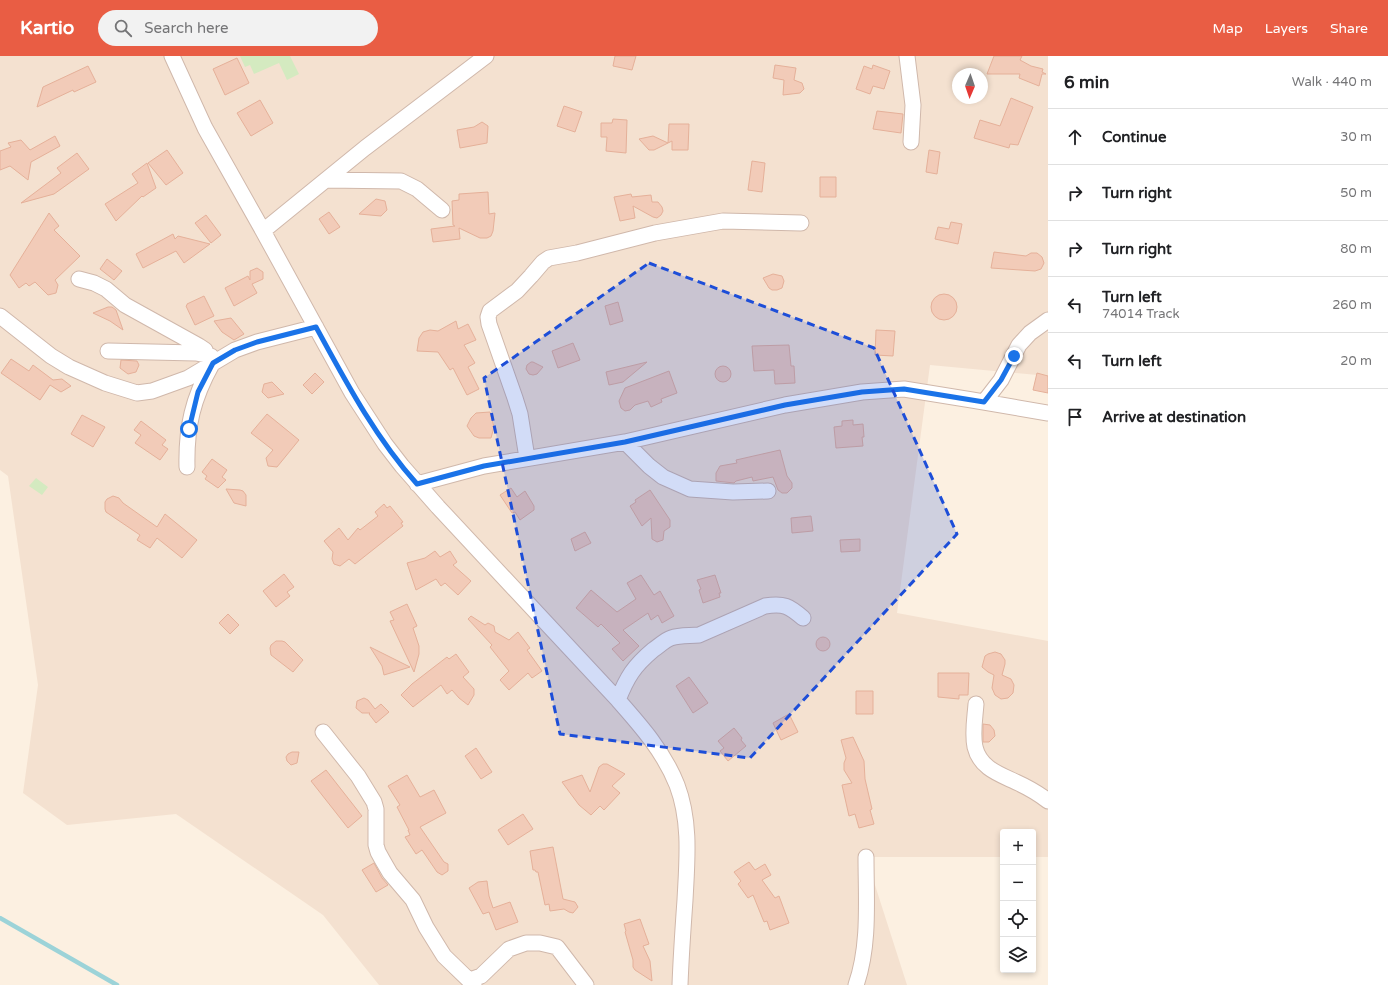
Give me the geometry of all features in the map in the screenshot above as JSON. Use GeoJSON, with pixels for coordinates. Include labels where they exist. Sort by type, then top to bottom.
{"type":"FeatureCollection","features":[{"type":"Feature","properties":{"kind":"street"},"geometry":{"type":"LineString","coordinates":[[172,56],[205,128],[369,421],[417,484],[618,700],[643,729],[668,766],[677,786],[682,804],[686,824],[688,852],[680,985]]}},
{"type":"Feature","properties":{"kind":"street"},"geometry":{"type":"LineString","coordinates":[[263,231],[365,148],[486,56]]}},
{"type":"Feature","properties":{"kind":"street"},"geometry":{"type":"LineString","coordinates":[[907,56],[913,105],[911,142]]}},
{"type":"Feature","properties":{"kind":"street"},"geometry":{"type":"LineString","coordinates":[[326,180],[401,181],[417,189],[442,210]]}},
{"type":"Feature","properties":{"kind":"street"},"geometry":{"type":"LineString","coordinates":[[527,458],[518,409],[489,324],[488,317],[490,311],[516,291],[543,262],[550,258],[655,234],[723,221],[801,223]]}},
{"type":"Feature","properties":{"kind":"street"},"geometry":{"type":"LineString","coordinates":[[79,279],[94,283],[106,289],[125,305],[199,346],[213,359]]}},
{"type":"Feature","properties":{"kind":"street"},"geometry":{"type":"LineString","coordinates":[[0,316],[51,356],[69,367],[105,383],[137,393],[152,391],[188,378],[213,359],[235,350],[257,342],[316,327]]}},
{"type":"Feature","properties":{"kind":"street"},"geometry":{"type":"LineString","coordinates":[[984,402],[1001,380],[1019,346],[1030,333],[1048,320]]}},
{"type":"Feature","properties":{"kind":"street"},"geometry":{"type":"LineString","coordinates":[[108,351],[213,359]]}},
{"type":"Feature","properties":{"kind":"street"},"geometry":{"type":"LineString","coordinates":[[187,466],[189,429],[193,409],[202,382],[213,359]]}},
{"type":"Feature","properties":{"kind":"street"},"geometry":{"type":"LineString","coordinates":[[417,484],[484,466],[625,442],[785,405],[862,392],[904,389],[1048,414]]}},
{"type":"Feature","properties":{"kind":"street"},"geometry":{"type":"LineString","coordinates":[[625,442],[649,466],[663,477],[690,489],[733,492],[768,491]]}},
{"type":"Feature","properties":{"kind":"street"},"geometry":{"type":"LineString","coordinates":[[618,700],[625,681],[633,670],[645,658],[669,639],[699,634],[765,606],[777,604],[786,605],[803,618]]}},
{"type":"Feature","properties":{"kind":"street"},"geometry":{"type":"LineString","coordinates":[[976,704],[974,729],[975,746],[977,755],[982,762],[988,768],[1024,786],[1048,801]]}},
{"type":"Feature","properties":{"kind":"street"},"geometry":{"type":"LineString","coordinates":[[323,732],[358,776],[374,802],[376,809],[376,845],[383,861],[390,873],[412,900],[426,927],[444,956],[456,969],[472,983],[509,948],[526,943],[540,942],[557,947],[586,985]]}},
{"type":"Feature","properties":{"kind":"street"},"geometry":{"type":"LineString","coordinates":[[856,985],[861,968],[865,936],[866,856]]}},
{"type":"Feature","properties":{"kind":"highlighted area"},"geometry":{"type":"Polygon","coordinates":[[[649,263],[874,348],[957,534],[750,758],[560,734],[484,378],[649,263]]]}},
{"type":"Feature","properties":{"kind":"shaded area"},"geometry":{"type":"Polygon","coordinates":[[[0,56],[1048,56],[1048,376],[930,365],[897,613],[1048,641],[1048,857],[1036,857],[1036,829],[1000,829],[1000,857],[866,857],[907,985],[379,985],[323,915],[176,814],[67,825],[23,793],[38,685],[8,476],[0,470],[0,56]]]}},
{"type":"Feature","properties":{"kind":"green space"},"geometry":{"type":"Polygon","coordinates":[[[240,56],[290,56],[299,74],[287,80],[279,63],[254,74],[250,65],[245,67],[240,56]]]}},
{"type":"Feature","properties":{"kind":"green space"},"geometry":{"type":"Polygon","coordinates":[[[36,478],[48,487],[42,495],[29,486],[36,478]]]}},
{"type":"Feature","properties":{"kind":"building"},"geometry":{"type":"Polygon","coordinates":[[[615,56],[636,56],[632,70],[613,66],[615,56]]]}},
{"type":"Feature","properties":{"kind":"building"},"geometry":{"type":"Polygon","coordinates":[[[994,56],[1022,56],[1020,60],[1031,66],[1043,69],[1042,72],[1046,74],[1042,74],[1039,86],[1019,78],[1020,74],[988,74],[994,56]]]}},
{"type":"Feature","properties":{"kind":"building"},"geometry":{"type":"Polygon","coordinates":[[[237,58],[249,83],[225,95],[213,69],[237,58]]]}},
{"type":"Feature","properties":{"kind":"building"},"geometry":{"type":"Polygon","coordinates":[[[775,65],[796,68],[794,80],[802,83],[804,89],[800,93],[783,95],[784,80],[773,78],[775,65]]]}},
{"type":"Feature","properties":{"kind":"building"},"geometry":{"type":"Polygon","coordinates":[[[873,65],[890,71],[884,89],[873,86],[870,94],[856,89],[864,66],[872,69],[873,65]]]}},
{"type":"Feature","properties":{"kind":"building"},"geometry":{"type":"Polygon","coordinates":[[[88,66],[96,82],[74,92],[73,90],[37,107],[43,87],[88,66]]]}},
{"type":"Feature","properties":{"kind":"building"},"geometry":{"type":"Polygon","coordinates":[[[1011,98],[1033,107],[1018,145],[1010,144],[1009,148],[974,138],[980,120],[1000,126],[1011,98]]]}},
{"type":"Feature","properties":{"kind":"building"},"geometry":{"type":"Polygon","coordinates":[[[260,100],[273,123],[251,136],[237,113],[260,100]]]}},
{"type":"Feature","properties":{"kind":"building"},"geometry":{"type":"Polygon","coordinates":[[[564,106],[582,112],[575,132],[557,126],[564,106]]]}},
{"type":"Feature","properties":{"kind":"building"},"geometry":{"type":"Polygon","coordinates":[[[877,111],[903,114],[901,133],[873,129],[877,111]]]}},
{"type":"Feature","properties":{"kind":"building"},"geometry":{"type":"Polygon","coordinates":[[[613,119],[627,120],[626,153],[606,151],[607,137],[601,137],[601,123],[612,123],[613,119]]]}},
{"type":"Feature","properties":{"kind":"building"},"geometry":{"type":"Polygon","coordinates":[[[482,122],[488,126],[487,143],[460,148],[457,130],[474,127],[482,122]]]}},
{"type":"Feature","properties":{"kind":"building"},"geometry":{"type":"Polygon","coordinates":[[[669,124],[689,124],[688,150],[672,150],[672,141],[668,143],[669,124]]]}},
{"type":"Feature","properties":{"kind":"building"},"geometry":{"type":"Polygon","coordinates":[[[55,136],[60,146],[31,162],[28,180],[10,166],[0,170],[0,151],[11,147],[8,143],[21,140],[30,150],[55,136]]]}},
{"type":"Feature","properties":{"kind":"building"},"geometry":{"type":"Polygon","coordinates":[[[653,136],[668,143],[654,150],[649,150],[639,139],[653,136]]]}},
{"type":"Feature","properties":{"kind":"building"},"geometry":{"type":"Polygon","coordinates":[[[167,150],[183,173],[166,185],[148,163],[167,150]]]}},
{"type":"Feature","properties":{"kind":"building"},"geometry":{"type":"Polygon","coordinates":[[[929,150],[940,152],[937,174],[926,172],[929,150]]]}},
{"type":"Feature","properties":{"kind":"building"},"geometry":{"type":"Polygon","coordinates":[[[77,153],[89,169],[54,194],[21,203],[61,173],[57,168],[77,153]]]}},
{"type":"Feature","properties":{"kind":"building"},"geometry":{"type":"Polygon","coordinates":[[[752,161],[765,163],[762,192],[748,190],[752,161]]]}},
{"type":"Feature","properties":{"kind":"building"},"geometry":{"type":"Polygon","coordinates":[[[147,163],[156,188],[143,197],[142,196],[116,221],[105,204],[138,183],[132,174],[147,163]]]}},
{"type":"Feature","properties":{"kind":"building"},"geometry":{"type":"Polygon","coordinates":[[[820,177],[836,177],[836,197],[820,197],[820,177]]]}},
{"type":"Feature","properties":{"kind":"building"},"geometry":{"type":"Polygon","coordinates":[[[488,192],[489,214],[495,213],[491,236],[487,238],[480,238],[459,228],[460,239],[433,242],[431,229],[455,226],[453,225],[452,201],[459,200],[459,194],[488,192]]]}},
{"type":"Feature","properties":{"kind":"building"},"geometry":{"type":"Polygon","coordinates":[[[631,194],[632,197],[651,195],[652,202],[658,202],[662,207],[663,211],[661,215],[657,218],[653,217],[633,206],[635,218],[620,221],[614,197],[631,194]]]}},
{"type":"Feature","properties":{"kind":"building"},"geometry":{"type":"Polygon","coordinates":[[[376,199],[385,201],[387,210],[381,216],[359,214],[376,199]]]}},
{"type":"Feature","properties":{"kind":"building"},"geometry":{"type":"Polygon","coordinates":[[[329,212],[340,227],[329,234],[319,219],[329,212]]]}},
{"type":"Feature","properties":{"kind":"building"},"geometry":{"type":"Polygon","coordinates":[[[49,213],[59,226],[54,230],[80,256],[55,280],[58,285],[56,293],[48,295],[35,282],[29,286],[26,283],[19,288],[10,275],[49,213]]]}},
{"type":"Feature","properties":{"kind":"building"},"geometry":{"type":"Polygon","coordinates":[[[206,215],[221,235],[211,243],[195,223],[206,215]]]}},
{"type":"Feature","properties":{"kind":"building"},"geometry":{"type":"Polygon","coordinates":[[[951,222],[962,224],[958,244],[935,239],[938,227],[949,229],[951,222]]]}},
{"type":"Feature","properties":{"kind":"building"},"geometry":{"type":"Polygon","coordinates":[[[173,234],[175,239],[178,236],[210,244],[184,263],[176,251],[143,268],[136,254],[173,234]]]}},
{"type":"Feature","properties":{"kind":"building"},"geometry":{"type":"Polygon","coordinates":[[[994,252],[1026,256],[1031,253],[1037,253],[1042,257],[1044,263],[1041,269],[1035,271],[991,268],[994,252]]]}},
{"type":"Feature","properties":{"kind":"building"},"geometry":{"type":"Polygon","coordinates":[[[107,259],[122,271],[114,280],[100,269],[107,259]]]}},
{"type":"Feature","properties":{"kind":"building"},"geometry":{"type":"Polygon","coordinates":[[[257,268],[263,272],[263,279],[252,284],[257,293],[234,306],[225,288],[248,276],[250,280],[250,271],[257,268]]]}},
{"type":"Feature","properties":{"kind":"building"},"geometry":{"type":"Polygon","coordinates":[[[773,274],[782,276],[784,281],[782,288],[772,290],[769,288],[763,278],[773,274]]]}},
{"type":"Feature","properties":{"kind":"building"},"geometry":{"type":"Polygon","coordinates":[[[944,294],[953,298],[957,307],[953,316],[944,320],[935,316],[931,307],[935,298],[944,294]]]}},
{"type":"Feature","properties":{"kind":"building"},"geometry":{"type":"Polygon","coordinates":[[[204,296],[214,316],[195,325],[186,306],[187,304],[204,296]]]}},
{"type":"Feature","properties":{"kind":"building"},"geometry":{"type":"Polygon","coordinates":[[[618,302],[623,321],[610,325],[605,306],[618,302]]]}},
{"type":"Feature","properties":{"kind":"building"},"geometry":{"type":"Polygon","coordinates":[[[108,307],[112,307],[116,310],[123,330],[110,321],[93,313],[108,307]]]}},
{"type":"Feature","properties":{"kind":"building"},"geometry":{"type":"Polygon","coordinates":[[[231,318],[244,334],[234,340],[222,332],[214,321],[231,318]]]}},
{"type":"Feature","properties":{"kind":"building"},"geometry":{"type":"Polygon","coordinates":[[[456,321],[458,329],[468,324],[476,340],[464,345],[475,363],[468,367],[479,389],[467,395],[453,368],[450,370],[438,352],[417,351],[419,338],[423,332],[430,330],[438,331],[456,321]]]}},
{"type":"Feature","properties":{"kind":"building"},"geometry":{"type":"Polygon","coordinates":[[[876,330],[895,331],[893,356],[875,355],[876,330]]]}},
{"type":"Feature","properties":{"kind":"building"},"geometry":{"type":"Polygon","coordinates":[[[573,343],[580,360],[558,368],[552,351],[573,343]]]}},
{"type":"Feature","properties":{"kind":"building"},"geometry":{"type":"Polygon","coordinates":[[[789,345],[791,366],[794,366],[795,383],[775,384],[774,370],[754,371],[752,346],[789,345]]]}},
{"type":"Feature","properties":{"kind":"building"},"geometry":{"type":"Polygon","coordinates":[[[11,359],[29,371],[33,365],[53,380],[62,379],[71,386],[61,392],[50,385],[40,400],[1,373],[11,359]]]}},
{"type":"Feature","properties":{"kind":"building"},"geometry":{"type":"Polygon","coordinates":[[[121,360],[137,361],[139,365],[136,372],[128,374],[120,368],[121,360]]]}},
{"type":"Feature","properties":{"kind":"building"},"geometry":{"type":"Polygon","coordinates":[[[531,362],[543,367],[537,374],[529,374],[526,369],[527,365],[531,362]]]}},
{"type":"Feature","properties":{"kind":"building"},"geometry":{"type":"Polygon","coordinates":[[[647,362],[623,382],[609,385],[606,372],[647,362]]]}},
{"type":"Feature","properties":{"kind":"building"},"geometry":{"type":"Polygon","coordinates":[[[723,366],[730,371],[731,374],[726,381],[723,382],[716,377],[715,374],[720,367],[723,366]]]}},
{"type":"Feature","properties":{"kind":"building"},"geometry":{"type":"Polygon","coordinates":[[[669,371],[677,393],[661,399],[662,402],[651,407],[648,401],[635,405],[630,410],[625,411],[621,408],[619,401],[625,388],[669,371]]]}},
{"type":"Feature","properties":{"kind":"building"},"geometry":{"type":"Polygon","coordinates":[[[315,373],[324,382],[312,394],[303,385],[315,373]]]}},
{"type":"Feature","properties":{"kind":"building"},"geometry":{"type":"Polygon","coordinates":[[[1037,373],[1048,376],[1048,393],[1033,390],[1037,373]]]}},
{"type":"Feature","properties":{"kind":"building"},"geometry":{"type":"Polygon","coordinates":[[[272,382],[284,394],[268,398],[262,392],[264,384],[272,382]]]}},
{"type":"Feature","properties":{"kind":"building"},"geometry":{"type":"Polygon","coordinates":[[[490,412],[494,427],[491,438],[479,438],[474,436],[467,426],[471,418],[476,413],[490,412]]]}},
{"type":"Feature","properties":{"kind":"building"},"geometry":{"type":"Polygon","coordinates":[[[267,414],[299,440],[277,467],[268,466],[266,458],[273,450],[251,433],[267,414]]]}},
{"type":"Feature","properties":{"kind":"building"},"geometry":{"type":"Polygon","coordinates":[[[82,415],[105,427],[93,447],[71,434],[82,415]]]}},
{"type":"Feature","properties":{"kind":"building"},"geometry":{"type":"Polygon","coordinates":[[[853,420],[853,425],[863,424],[863,446],[836,448],[834,427],[842,426],[842,421],[853,420]]]}},
{"type":"Feature","properties":{"kind":"building"},"geometry":{"type":"Polygon","coordinates":[[[141,421],[166,440],[162,445],[168,449],[160,460],[135,443],[141,435],[134,430],[141,421]]]}},
{"type":"Feature","properties":{"kind":"building"},"geometry":{"type":"Polygon","coordinates":[[[780,450],[787,476],[792,483],[792,488],[787,493],[782,493],[778,490],[773,477],[753,481],[752,477],[736,481],[734,483],[716,481],[716,473],[720,466],[737,463],[736,460],[780,450]]]}},
{"type":"Feature","properties":{"kind":"building"},"geometry":{"type":"Polygon","coordinates":[[[212,459],[227,470],[222,477],[226,480],[218,488],[205,479],[207,476],[202,472],[212,459]]]}},
{"type":"Feature","properties":{"kind":"building"},"geometry":{"type":"Polygon","coordinates":[[[511,488],[517,497],[525,491],[534,506],[534,510],[520,520],[515,512],[512,513],[500,495],[511,488]]]}},
{"type":"Feature","properties":{"kind":"building"},"geometry":{"type":"Polygon","coordinates":[[[226,489],[243,491],[246,495],[246,506],[234,503],[226,489]]]}},
{"type":"Feature","properties":{"kind":"building"},"geometry":{"type":"Polygon","coordinates":[[[650,490],[670,520],[670,527],[664,531],[663,540],[657,542],[652,539],[651,518],[642,526],[630,506],[636,502],[635,500],[650,490]]]}},
{"type":"Feature","properties":{"kind":"building"},"geometry":{"type":"Polygon","coordinates":[[[113,496],[119,498],[123,503],[157,527],[165,514],[197,540],[182,558],[157,538],[150,548],[137,540],[140,535],[106,512],[105,502],[113,496]]]}},
{"type":"Feature","properties":{"kind":"building"},"geometry":{"type":"Polygon","coordinates":[[[384,504],[387,508],[390,506],[403,522],[401,523],[403,526],[355,564],[349,559],[340,566],[334,564],[332,559],[333,552],[324,541],[339,528],[348,540],[358,528],[360,530],[378,516],[375,512],[384,504]]]}},
{"type":"Feature","properties":{"kind":"building"},"geometry":{"type":"Polygon","coordinates":[[[811,516],[813,531],[792,533],[791,518],[811,516]]]}},
{"type":"Feature","properties":{"kind":"building"},"geometry":{"type":"Polygon","coordinates":[[[585,532],[591,543],[575,551],[571,539],[585,532]]]}},
{"type":"Feature","properties":{"kind":"building"},"geometry":{"type":"Polygon","coordinates":[[[860,539],[860,551],[841,552],[840,540],[860,539]]]}},
{"type":"Feature","properties":{"kind":"building"},"geometry":{"type":"Polygon","coordinates":[[[435,551],[440,557],[450,551],[457,562],[453,565],[471,581],[458,595],[445,583],[441,586],[436,579],[416,590],[407,563],[425,558],[435,551]]]}},
{"type":"Feature","properties":{"kind":"building"},"geometry":{"type":"Polygon","coordinates":[[[284,574],[294,587],[287,592],[290,596],[276,607],[263,591],[284,574]]]}},
{"type":"Feature","properties":{"kind":"building"},"geometry":{"type":"Polygon","coordinates":[[[641,575],[654,595],[660,591],[674,616],[662,623],[658,615],[651,620],[648,613],[623,630],[639,646],[623,661],[612,649],[620,643],[601,624],[598,627],[576,608],[591,590],[617,612],[636,599],[627,583],[641,575]]]}},
{"type":"Feature","properties":{"kind":"building"},"geometry":{"type":"Polygon","coordinates":[[[715,575],[721,593],[719,593],[720,597],[703,603],[699,590],[701,589],[697,580],[715,575]]]}},
{"type":"Feature","properties":{"kind":"building"},"geometry":{"type":"Polygon","coordinates":[[[407,604],[417,626],[413,628],[419,646],[419,654],[414,672],[390,621],[394,620],[390,612],[407,604]]]}},
{"type":"Feature","properties":{"kind":"building"},"geometry":{"type":"Polygon","coordinates":[[[228,614],[239,625],[230,634],[219,623],[228,614]]]}},
{"type":"Feature","properties":{"kind":"building"},"geometry":{"type":"Polygon","coordinates":[[[471,616],[485,625],[488,623],[494,626],[495,632],[509,640],[518,632],[530,648],[527,650],[542,671],[532,678],[528,673],[509,690],[500,680],[509,671],[490,647],[492,645],[468,619],[471,616]]]}},
{"type":"Feature","properties":{"kind":"building"},"geometry":{"type":"Polygon","coordinates":[[[823,637],[828,639],[830,644],[828,649],[823,651],[818,649],[816,644],[818,639],[823,637]]]}},
{"type":"Feature","properties":{"kind":"building"},"geometry":{"type":"Polygon","coordinates":[[[276,641],[285,642],[303,660],[293,672],[271,655],[271,645],[276,641]]]}},
{"type":"Feature","properties":{"kind":"building"},"geometry":{"type":"Polygon","coordinates":[[[370,647],[410,667],[384,675],[382,666],[370,647]]]}},
{"type":"Feature","properties":{"kind":"building"},"geometry":{"type":"Polygon","coordinates":[[[995,652],[1001,654],[1005,660],[1002,675],[1011,679],[1014,685],[1013,693],[1008,698],[1001,699],[995,695],[992,688],[994,675],[982,667],[985,656],[995,652]]]}},
{"type":"Feature","properties":{"kind":"building"},"geometry":{"type":"Polygon","coordinates":[[[456,654],[469,672],[463,677],[474,689],[474,695],[468,705],[452,690],[447,694],[441,685],[413,707],[401,695],[412,684],[447,657],[449,659],[456,654]]]}},
{"type":"Feature","properties":{"kind":"building"},"geometry":{"type":"Polygon","coordinates":[[[938,673],[969,673],[968,695],[959,695],[959,699],[938,697],[938,673]]]}},
{"type":"Feature","properties":{"kind":"building"},"geometry":{"type":"Polygon","coordinates":[[[689,677],[708,703],[693,713],[676,686],[689,677]]]}},
{"type":"Feature","properties":{"kind":"building"},"geometry":{"type":"Polygon","coordinates":[[[856,691],[873,691],[873,714],[856,714],[856,691]]]}},
{"type":"Feature","properties":{"kind":"building"},"geometry":{"type":"Polygon","coordinates":[[[364,698],[368,700],[375,709],[381,704],[389,712],[376,723],[369,714],[370,713],[362,713],[356,708],[357,701],[364,698]]]}},
{"type":"Feature","properties":{"kind":"building"},"geometry":{"type":"Polygon","coordinates":[[[789,714],[798,732],[781,740],[773,723],[789,714]]]}},
{"type":"Feature","properties":{"kind":"building"},"geometry":{"type":"Polygon","coordinates":[[[983,724],[990,725],[994,730],[995,736],[989,742],[983,742],[983,724]]]}},
{"type":"Feature","properties":{"kind":"building"},"geometry":{"type":"Polygon","coordinates":[[[734,728],[746,746],[728,761],[720,751],[724,748],[718,741],[734,728]]]}},
{"type":"Feature","properties":{"kind":"building"},"geometry":{"type":"Polygon","coordinates":[[[853,737],[864,761],[865,779],[874,824],[859,828],[855,814],[849,816],[842,785],[852,783],[844,770],[846,758],[841,740],[853,737]]]}},
{"type":"Feature","properties":{"kind":"building"},"geometry":{"type":"Polygon","coordinates":[[[476,748],[492,772],[481,779],[465,756],[476,748]]]}},
{"type":"Feature","properties":{"kind":"building"},"geometry":{"type":"Polygon","coordinates":[[[292,752],[299,752],[297,763],[291,765],[287,761],[286,757],[292,752]]]}},
{"type":"Feature","properties":{"kind":"building"},"geometry":{"type":"Polygon","coordinates":[[[603,764],[607,764],[625,774],[612,786],[620,793],[604,810],[600,806],[591,815],[579,805],[562,782],[582,775],[590,792],[599,767],[603,764]]]}},
{"type":"Feature","properties":{"kind":"building"},"geometry":{"type":"Polygon","coordinates":[[[326,770],[362,816],[348,828],[311,781],[326,770]]]}},
{"type":"Feature","properties":{"kind":"building"},"geometry":{"type":"Polygon","coordinates":[[[407,775],[420,797],[434,790],[446,813],[420,827],[444,862],[448,864],[448,871],[442,875],[437,872],[422,850],[416,854],[405,837],[410,835],[409,830],[397,807],[400,805],[388,786],[407,775]]]}},
{"type":"Feature","properties":{"kind":"building"},"geometry":{"type":"Polygon","coordinates":[[[523,814],[533,829],[508,845],[498,830],[523,814]]]}},
{"type":"Feature","properties":{"kind":"building"},"geometry":{"type":"Polygon","coordinates":[[[553,847],[563,899],[575,902],[578,907],[573,913],[564,909],[550,911],[549,904],[545,905],[538,872],[533,870],[530,851],[553,847]]]}},
{"type":"Feature","properties":{"kind":"building"},"geometry":{"type":"Polygon","coordinates":[[[749,862],[755,870],[765,864],[771,875],[762,880],[775,898],[779,896],[789,923],[770,930],[767,921],[764,922],[753,895],[748,898],[738,884],[741,881],[734,872],[749,862]]]}},
{"type":"Feature","properties":{"kind":"building"},"geometry":{"type":"Polygon","coordinates":[[[374,863],[382,878],[388,885],[376,892],[362,870],[374,863]]]}},
{"type":"Feature","properties":{"kind":"building"},"geometry":{"type":"Polygon","coordinates":[[[487,881],[489,896],[493,908],[510,902],[518,922],[496,930],[489,912],[483,914],[469,888],[478,882],[487,881]]]}},
{"type":"Feature","properties":{"kind":"building"},"geometry":{"type":"Polygon","coordinates":[[[640,919],[649,944],[643,946],[650,961],[652,981],[635,970],[633,967],[633,960],[625,932],[624,924],[640,919]]]}},
{"type":"Feature","properties":{"kind":"waterway"},"geometry":{"type":"LineString","coordinates":[[0,918],[117,985]]}},
{"type":"Feature","properties":{"kind":"route"},"geometry":{"type":"LineString","coordinates":[[189,429],[198,392],[213,363],[235,350],[257,342],[316,327],[369,421],[385,444],[417,484],[484,466],[625,442],[785,405],[862,392],[904,389],[984,402],[1001,380],[1014,356]]}}]}
